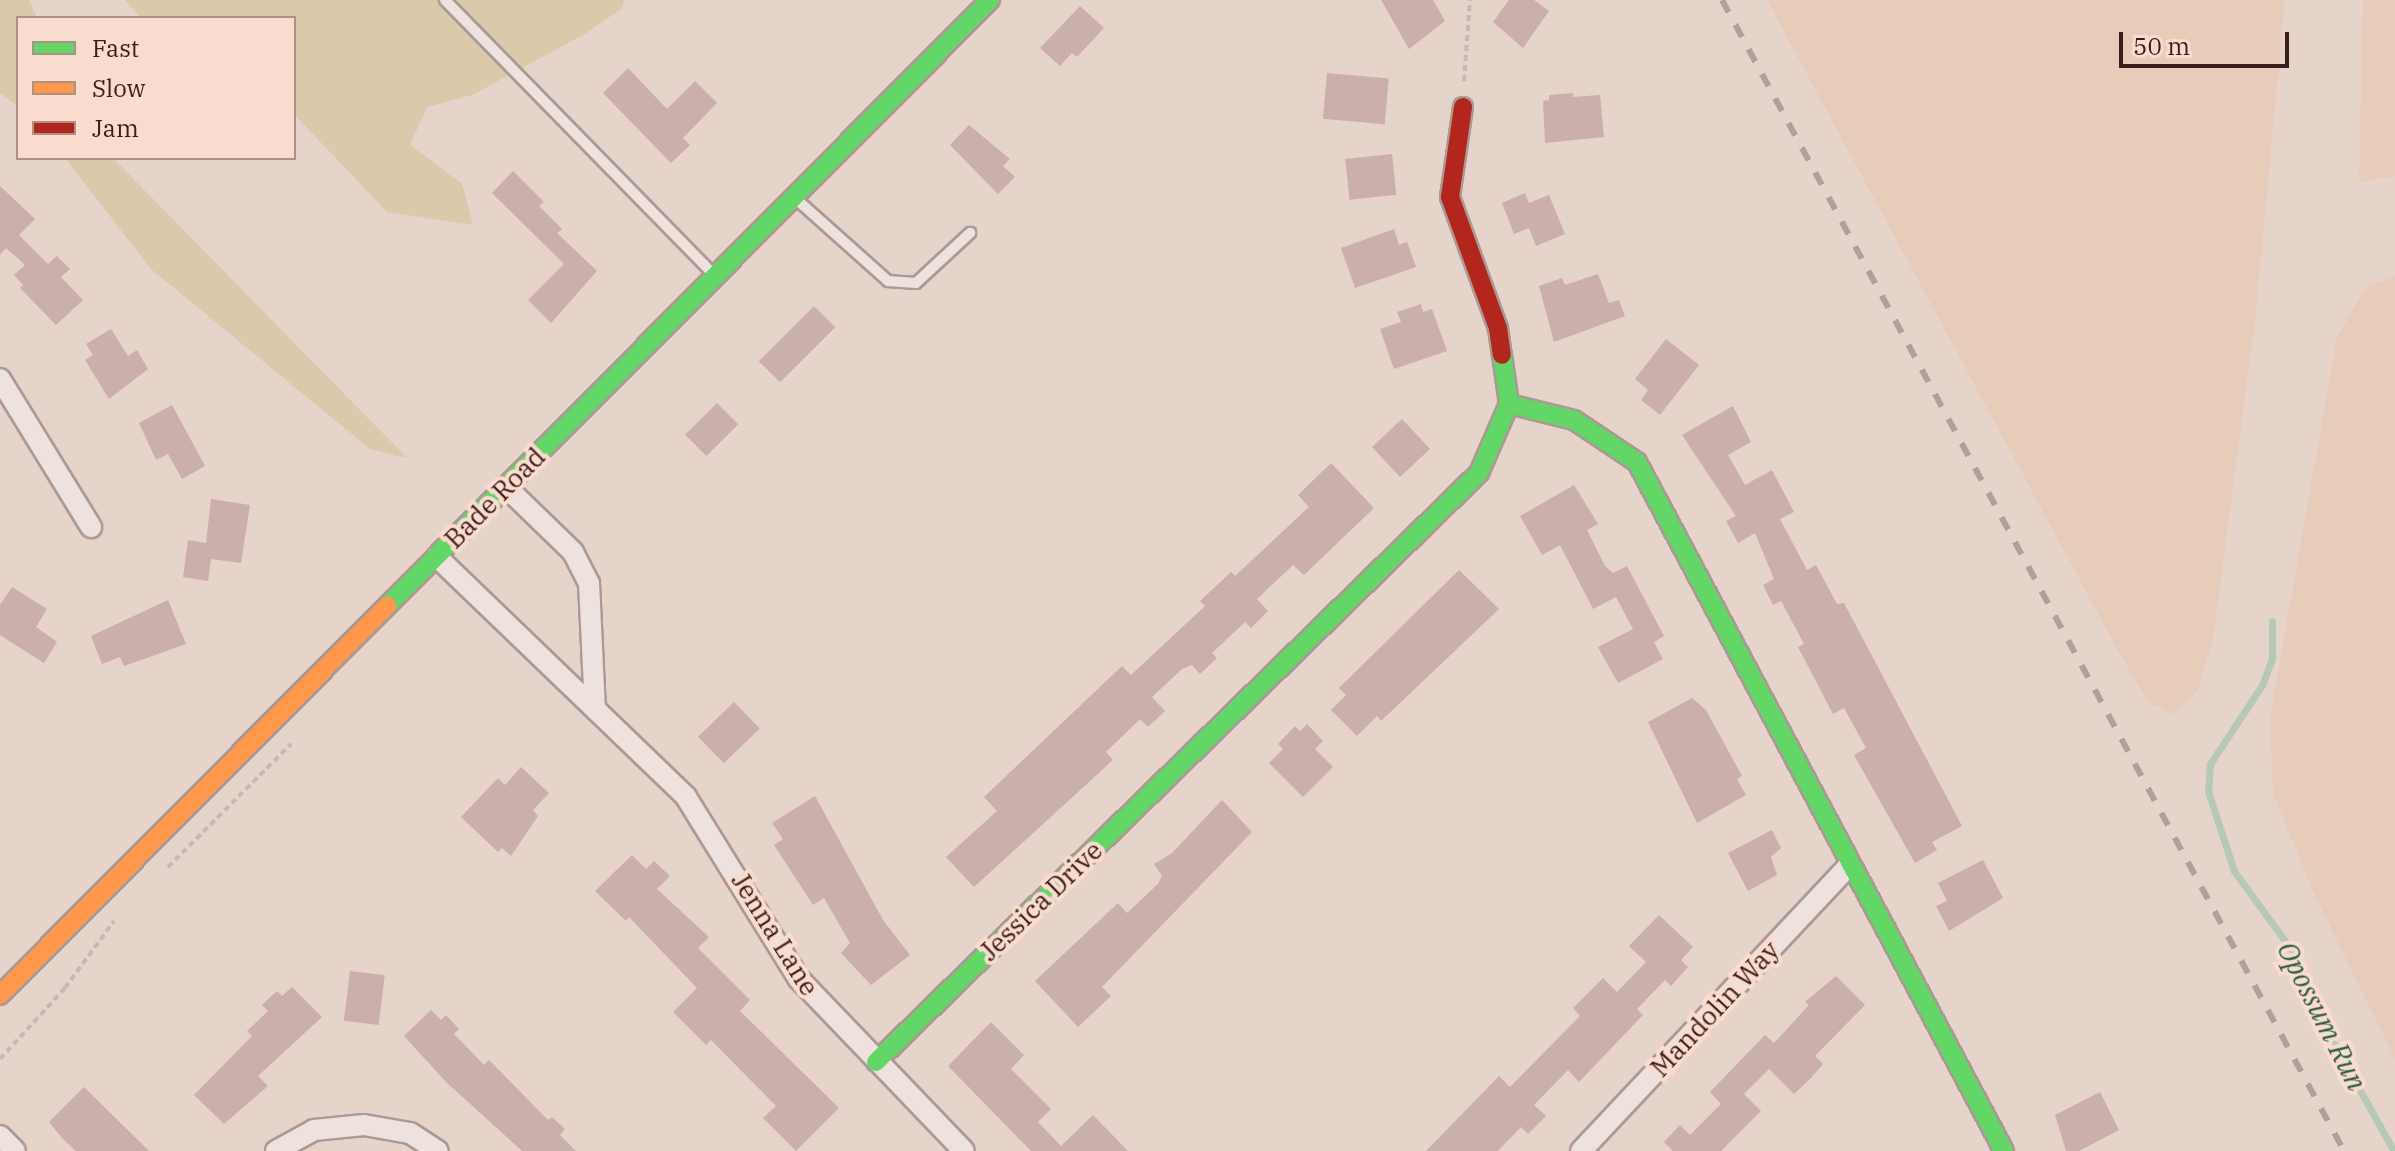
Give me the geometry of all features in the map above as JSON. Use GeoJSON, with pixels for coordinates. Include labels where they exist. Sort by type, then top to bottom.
{"type":"FeatureCollection","features":[{"type":"Feature","properties":{"kind":"street","name":"Bade Road"},"geometry":{"type":"LineString","coordinates":[[0,995],[990,0]]}},
{"type":"Feature","properties":{"kind":"street"},"geometry":{"type":"LineString","coordinates":[[1463,107],[1450,197],[1498,328],[1509,404],[1574,420],[1637,462],[1849,866],[2004,1151]]}},
{"type":"Feature","properties":{"kind":"street"},"geometry":{"type":"LineString","coordinates":[[0,379],[91,527]]}},
{"type":"Feature","properties":{"kind":"street","name":"Jessica Drive"},"geometry":{"type":"LineString","coordinates":[[876,1062],[1479,473],[1509,404]]}},
{"type":"Feature","properties":{"kind":"street"},"geometry":{"type":"LineString","coordinates":[[506,487],[573,552],[589,583],[595,709]]}},
{"type":"Feature","properties":{"kind":"street","name":"Jenna Lane"},"geometry":{"type":"LineString","coordinates":[[437,557],[686,797],[799,979],[964,1151]]}},
{"type":"Feature","properties":{"kind":"street","name":"Mandolin Way"},"geometry":{"type":"LineString","coordinates":[[1581,1151],[1849,866]]}},
{"type":"Feature","properties":{"kind":"street"},"geometry":{"type":"LineString","coordinates":[[276,1151],[314,1130],[364,1125],[410,1133],[438,1151]]}},
{"type":"Feature","properties":{"kind":"street"},"geometry":{"type":"LineString","coordinates":[[0,1136],[15,1151]]}},
{"type":"Feature","properties":{"kind":"lane"},"geometry":{"type":"LineString","coordinates":[[445,0],[715,277]]}},
{"type":"Feature","properties":{"kind":"lane"},"geometry":{"type":"LineString","coordinates":[[794,197],[888,281],[916,283],[970,233]]}},
{"type":"Feature","properties":{"kind":"path"},"geometry":{"type":"LineString","coordinates":[[1463,107],[1470,0]]}},
{"type":"Feature","properties":{"kind":"path"},"geometry":{"type":"LineString","coordinates":[[157,878],[291,744]]}},
{"type":"Feature","properties":{"kind":"path"},"geometry":{"type":"LineString","coordinates":[[0,1059],[65,988],[115,919]]}},
{"type":"Feature","properties":{"kind":"shaded area"},"geometry":{"type":"Polygon","coordinates":[[[0,0],[29,0],[36,16],[16,16],[16,105],[0,93],[0,0]]]}},
{"type":"Feature","properties":{"kind":"shaded area"},"geometry":{"type":"Polygon","coordinates":[[[125,0],[624,0],[622,8],[585,34],[472,95],[427,107],[410,145],[462,184],[473,225],[387,212],[296,116],[296,16],[139,16],[125,0]]]}},
{"type":"Feature","properties":{"kind":"shaded area"},"geometry":{"type":"Polygon","coordinates":[[[1767,0],[2285,0],[2255,320],[2213,639],[2197,692],[2174,714],[2149,703],[2116,647],[1767,0]]]}},
{"type":"Feature","properties":{"kind":"shaded area"},"geometry":{"type":"Polygon","coordinates":[[[2363,0],[2395,0],[2395,176],[2359,182],[2363,0]]]}},
{"type":"Feature","properties":{"kind":"shaded area"},"geometry":{"type":"Polygon","coordinates":[[[67,160],[115,160],[407,458],[370,449],[151,269],[67,160]]]}},
{"type":"Feature","properties":{"kind":"shaded area"},"geometry":{"type":"Polygon","coordinates":[[[2395,276],[2395,1059],[2312,889],[2273,793],[2270,717],[2337,338],[2365,288],[2395,276]]]}},
{"type":"Feature","properties":{"kind":"building"},"geometry":{"type":"Polygon","coordinates":[[[1381,0],[1433,0],[1445,21],[1409,49],[1381,0]]]}},
{"type":"Feature","properties":{"kind":"building"},"geometry":{"type":"Polygon","coordinates":[[[1509,0],[1534,0],[1549,11],[1523,48],[1493,22],[1509,0]]]}},
{"type":"Feature","properties":{"kind":"building"},"geometry":{"type":"Polygon","coordinates":[[[1080,6],[1104,28],[1077,57],[1072,53],[1060,66],[1040,48],[1080,6]]]}},
{"type":"Feature","properties":{"kind":"building"},"geometry":{"type":"Polygon","coordinates":[[[628,68],[667,109],[695,81],[717,103],[683,138],[690,145],[671,163],[603,93],[628,68]]]}},
{"type":"Feature","properties":{"kind":"building"},"geometry":{"type":"Polygon","coordinates":[[[1327,73],[1389,78],[1385,124],[1323,119],[1327,73]]]}},
{"type":"Feature","properties":{"kind":"building"},"geometry":{"type":"Polygon","coordinates":[[[1573,93],[1573,97],[1600,95],[1604,137],[1545,143],[1543,101],[1549,100],[1549,95],[1573,93]]]}},
{"type":"Feature","properties":{"kind":"building"},"geometry":{"type":"Polygon","coordinates":[[[969,125],[1010,159],[1003,166],[1015,177],[998,194],[950,145],[969,125]]]}},
{"type":"Feature","properties":{"kind":"building"},"geometry":{"type":"Polygon","coordinates":[[[1392,154],[1396,195],[1350,200],[1345,159],[1392,154]]]}},
{"type":"Feature","properties":{"kind":"building"},"geometry":{"type":"Polygon","coordinates":[[[513,171],[544,202],[539,206],[562,229],[557,233],[597,271],[551,323],[528,300],[564,264],[492,193],[513,171]]]}},
{"type":"Feature","properties":{"kind":"building"},"geometry":{"type":"Polygon","coordinates":[[[0,186],[35,219],[19,235],[48,264],[57,256],[70,269],[61,277],[83,300],[56,325],[20,288],[23,285],[14,275],[25,265],[6,248],[0,255],[0,186]]]}},
{"type":"Feature","properties":{"kind":"building"},"geometry":{"type":"Polygon","coordinates":[[[1525,193],[1529,203],[1549,195],[1565,234],[1536,246],[1529,228],[1514,234],[1502,203],[1525,193]]]}},
{"type":"Feature","properties":{"kind":"building"},"geometry":{"type":"Polygon","coordinates":[[[1394,229],[1399,245],[1407,242],[1416,267],[1355,288],[1341,248],[1394,229]]]}},
{"type":"Feature","properties":{"kind":"building"},"geometry":{"type":"Polygon","coordinates":[[[1598,274],[1609,303],[1619,300],[1625,316],[1554,342],[1539,286],[1562,278],[1565,285],[1598,274]]]}},
{"type":"Feature","properties":{"kind":"building"},"geometry":{"type":"Polygon","coordinates":[[[1421,304],[1423,312],[1432,309],[1447,351],[1394,369],[1380,329],[1401,322],[1397,312],[1421,304]]]}},
{"type":"Feature","properties":{"kind":"building"},"geometry":{"type":"Polygon","coordinates":[[[814,306],[835,327],[780,382],[759,361],[814,306]]]}},
{"type":"Feature","properties":{"kind":"building"},"geometry":{"type":"Polygon","coordinates":[[[111,329],[128,356],[137,350],[148,369],[109,399],[85,360],[93,355],[86,344],[111,329]]]}},
{"type":"Feature","properties":{"kind":"building"},"geometry":{"type":"Polygon","coordinates":[[[1666,339],[1699,365],[1660,415],[1641,400],[1648,390],[1635,379],[1666,339]]]}},
{"type":"Feature","properties":{"kind":"building"},"geometry":{"type":"Polygon","coordinates":[[[717,403],[738,424],[706,456],[685,435],[717,403]]]}},
{"type":"Feature","properties":{"kind":"building"},"geometry":{"type":"Polygon","coordinates":[[[172,405],[205,466],[182,479],[168,454],[156,460],[139,423],[172,405]]]}},
{"type":"Feature","properties":{"kind":"building"},"geometry":{"type":"Polygon","coordinates":[[[1733,406],[1751,442],[1728,455],[1745,485],[1772,470],[1794,512],[1780,519],[1807,570],[1816,565],[1837,604],[1844,603],[1962,826],[1932,842],[1937,850],[1915,863],[1854,755],[1866,748],[1844,708],[1833,714],[1798,647],[1804,644],[1781,601],[1773,605],[1763,585],[1774,579],[1755,533],[1738,543],[1726,521],[1736,516],[1682,435],[1733,406]]]}},
{"type":"Feature","properties":{"kind":"building"},"geometry":{"type":"Polygon","coordinates":[[[1402,419],[1430,449],[1400,477],[1372,447],[1402,419]]]}},
{"type":"Feature","properties":{"kind":"building"},"geometry":{"type":"Polygon","coordinates":[[[1331,463],[1374,508],[1304,575],[1293,565],[1257,599],[1268,611],[1251,628],[1245,622],[1212,653],[1217,658],[1200,674],[1192,665],[1182,669],[1152,697],[1165,711],[1148,727],[1140,719],[1106,752],[1113,760],[974,887],[946,857],[997,811],[984,797],[1122,666],[1131,675],[1205,606],[1200,601],[1231,572],[1235,576],[1309,507],[1298,495],[1331,463]]]}},
{"type":"Feature","properties":{"kind":"building"},"geometry":{"type":"Polygon","coordinates":[[[1574,485],[1598,524],[1587,530],[1605,566],[1613,573],[1627,566],[1664,636],[1654,642],[1663,659],[1618,683],[1598,647],[1633,629],[1616,597],[1593,609],[1560,545],[1542,555],[1520,516],[1574,485]]]}},
{"type":"Feature","properties":{"kind":"building"},"geometry":{"type":"Polygon","coordinates":[[[211,499],[250,505],[241,563],[211,559],[208,581],[183,577],[188,540],[206,543],[211,499]]]}},
{"type":"Feature","properties":{"kind":"building"},"geometry":{"type":"Polygon","coordinates":[[[1459,570],[1499,609],[1381,721],[1377,716],[1357,736],[1331,710],[1346,695],[1339,688],[1459,570]]]}},
{"type":"Feature","properties":{"kind":"building"},"geometry":{"type":"Polygon","coordinates":[[[12,587],[47,609],[36,627],[57,642],[44,663],[0,635],[0,605],[12,587]]]}},
{"type":"Feature","properties":{"kind":"building"},"geometry":{"type":"Polygon","coordinates":[[[168,600],[186,644],[124,666],[120,657],[102,664],[91,636],[168,600]]]}},
{"type":"Feature","properties":{"kind":"building"},"geometry":{"type":"Polygon","coordinates":[[[1692,698],[1706,710],[1742,776],[1737,779],[1746,795],[1697,823],[1648,722],[1692,698]]]}},
{"type":"Feature","properties":{"kind":"building"},"geometry":{"type":"Polygon","coordinates":[[[734,702],[760,729],[724,763],[698,737],[734,702]]]}},
{"type":"Feature","properties":{"kind":"building"},"geometry":{"type":"Polygon","coordinates":[[[1307,724],[1323,741],[1315,749],[1333,767],[1303,797],[1269,763],[1283,749],[1278,744],[1295,726],[1300,731],[1307,724]]]}},
{"type":"Feature","properties":{"kind":"building"},"geometry":{"type":"Polygon","coordinates":[[[521,767],[549,793],[533,810],[538,816],[511,856],[502,848],[498,852],[461,817],[498,778],[505,785],[521,767]]]}},
{"type":"Feature","properties":{"kind":"building"},"geometry":{"type":"Polygon","coordinates":[[[815,796],[883,920],[910,955],[871,985],[841,953],[850,943],[824,898],[813,905],[774,845],[783,839],[772,823],[815,796]]]}},
{"type":"Feature","properties":{"kind":"building"},"geometry":{"type":"Polygon","coordinates":[[[1222,800],[1252,832],[1102,987],[1111,996],[1078,1027],[1035,981],[1118,903],[1127,913],[1158,884],[1162,876],[1154,864],[1172,853],[1222,800]]]}},
{"type":"Feature","properties":{"kind":"building"},"geometry":{"type":"Polygon","coordinates":[[[1772,830],[1781,848],[1771,857],[1777,875],[1748,891],[1728,853],[1772,830]]]}},
{"type":"Feature","properties":{"kind":"building"},"geometry":{"type":"Polygon","coordinates":[[[632,855],[646,869],[654,861],[670,876],[657,889],[709,937],[698,948],[750,1000],[740,1011],[839,1108],[796,1151],[763,1118],[776,1106],[711,1040],[706,1045],[673,1012],[697,988],[629,917],[626,921],[595,891],[632,855]]]}},
{"type":"Feature","properties":{"kind":"building"},"geometry":{"type":"Polygon","coordinates":[[[1983,860],[2003,898],[1949,931],[1936,906],[1947,901],[1938,883],[1983,860]]]}},
{"type":"Feature","properties":{"kind":"building"},"geometry":{"type":"Polygon","coordinates":[[[1659,915],[1693,947],[1681,960],[1688,967],[1671,986],[1665,980],[1637,1009],[1643,1015],[1579,1082],[1568,1070],[1534,1105],[1546,1116],[1528,1134],[1521,1127],[1498,1151],[1426,1151],[1499,1076],[1510,1087],[1580,1016],[1573,1008],[1603,978],[1617,992],[1646,962],[1629,946],[1659,915]]]}},
{"type":"Feature","properties":{"kind":"building"},"geometry":{"type":"Polygon","coordinates":[[[350,971],[385,975],[379,1025],[344,1021],[350,971]]]}},
{"type":"Feature","properties":{"kind":"building"},"geometry":{"type":"Polygon","coordinates":[[[1836,976],[1865,1005],[1815,1056],[1823,1064],[1811,1078],[1794,1094],[1769,1069],[1744,1094],[1761,1111],[1721,1151],[1673,1151],[1664,1142],[1680,1125],[1690,1135],[1721,1104],[1710,1092],[1765,1035],[1774,1043],[1809,1005],[1805,1002],[1836,976]]]}},
{"type":"Feature","properties":{"kind":"building"},"geometry":{"type":"Polygon","coordinates":[[[292,987],[322,1017],[258,1076],[268,1086],[224,1124],[194,1095],[252,1036],[247,1031],[268,1011],[262,1005],[277,991],[282,996],[292,987]]]}},
{"type":"Feature","properties":{"kind":"building"},"geometry":{"type":"Polygon","coordinates":[[[431,1010],[441,1020],[446,1015],[459,1029],[454,1034],[484,1065],[489,1060],[548,1120],[552,1117],[565,1129],[560,1135],[576,1151],[522,1151],[446,1082],[404,1036],[431,1010]]]}},
{"type":"Feature","properties":{"kind":"building"},"geometry":{"type":"Polygon","coordinates":[[[991,1022],[1024,1055],[1011,1069],[1051,1109],[1038,1122],[1061,1146],[1093,1115],[1128,1151],[1031,1151],[948,1066],[991,1022]]]}},
{"type":"Feature","properties":{"kind":"building"},"geometry":{"type":"Polygon","coordinates":[[[84,1087],[149,1151],[76,1151],[62,1138],[49,1122],[84,1087]]]}},
{"type":"Feature","properties":{"kind":"building"},"geometry":{"type":"Polygon","coordinates":[[[2100,1092],[2119,1130],[2079,1151],[2066,1151],[2055,1115],[2100,1092]]]}},
{"type":"Feature","properties":{"kind":"waterway","name":"Opossum Run"},"geometry":{"type":"LineString","coordinates":[[2272,621],[2272,659],[2262,685],[2210,764],[2208,791],[2234,871],[2301,963],[2310,1001],[2394,1151]]}},
{"type":"Feature","properties":{"kind":"railway"},"geometry":{"type":"LineString","coordinates":[[1722,0],[2344,1151]]}},
{"type":"Feature","properties":{"kind":"traffic: fast"},"geometry":{"type":"LineString","coordinates":[[387,606],[990,0]]}},
{"type":"Feature","properties":{"kind":"traffic: fast"},"geometry":{"type":"LineString","coordinates":[[876,1062],[1479,473],[1509,404],[1502,355]]}},
{"type":"Feature","properties":{"kind":"traffic: fast"},"geometry":{"type":"LineString","coordinates":[[1509,404],[1574,420],[1637,462],[2004,1151]]}},
{"type":"Feature","properties":{"kind":"traffic: slow"},"geometry":{"type":"LineString","coordinates":[[0,995],[387,606]]}},
{"type":"Feature","properties":{"kind":"traffic: jam"},"geometry":{"type":"LineString","coordinates":[[1463,107],[1450,197],[1498,328],[1502,355]]}}]}
